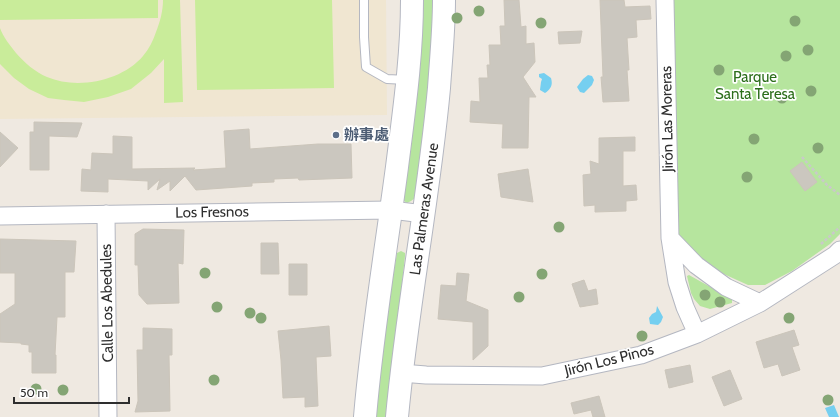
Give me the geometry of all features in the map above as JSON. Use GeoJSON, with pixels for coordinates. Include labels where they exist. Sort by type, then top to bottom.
{"type":"FeatureCollection","features":[{"type":"Feature","properties":{"kind":"main road"},"geometry":{"type":"LineString","coordinates":[[365,417],[369,371],[404,118],[412,18],[412,0]]}},
{"type":"Feature","properties":{"kind":"main road","name":"Las Palmeras Avenue"},"geometry":{"type":"LineString","coordinates":[[397,417],[401,373],[436,122],[444,20],[444,0]]}},
{"type":"Feature","properties":{"kind":"main road"},"geometry":{"type":"LineString","coordinates":[[385,254],[398,246],[406,247],[413,252],[417,258]]}},
{"type":"Feature","properties":{"kind":"street","name":"Jirón Las Moreras"},"geometry":{"type":"LineString","coordinates":[[665,0],[670,238],[677,282],[685,307],[697,334]]}},
{"type":"Feature","properties":{"kind":"street","name":"Los Fresnos"},"geometry":{"type":"LineString","coordinates":[[0,216],[391,210],[424,214]]}},
{"type":"Feature","properties":{"kind":"street","name":"Calle Los Abedules"},"geometry":{"type":"LineString","coordinates":[[106,214],[108,417]]}},
{"type":"Feature","properties":{"kind":"street"},"geometry":{"type":"LineString","coordinates":[[670,238],[696,265],[726,287],[760,303]]}},
{"type":"Feature","properties":{"kind":"street","name":"Jirón Los Pinos"},"geometry":{"type":"LineString","coordinates":[[401,373],[426,375],[542,376],[641,355],[697,334],[760,303],[838,256]]}},
{"type":"Feature","properties":{"kind":"lane"},"geometry":{"type":"LineString","coordinates":[[364,0],[366,67],[387,79],[407,80]]}},
{"type":"Feature","properties":{"kind":"path"},"geometry":{"type":"LineString","coordinates":[[802,158],[827,185],[840,195]]}},
{"type":"Feature","properties":{"kind":"path"},"geometry":{"type":"LineString","coordinates":[[817,247],[840,227]]}},
{"type":"Feature","properties":{"kind":"shaded area"},"geometry":{"type":"Polygon","coordinates":[[[0,0],[386,0],[387,115],[0,119],[0,0]]]}},
{"type":"Feature","properties":{"kind":"green space"},"geometry":{"type":"Polygon","coordinates":[[[0,0],[158,0],[158,18],[0,20],[0,0]]]}},
{"type":"Feature","properties":{"kind":"green space"},"geometry":{"type":"Polygon","coordinates":[[[163,0],[180,0],[183,102],[164,103],[164,59],[151,73],[131,89],[108,97],[84,102],[48,98],[29,89],[14,78],[0,64],[0,28],[3,35],[19,57],[34,70],[47,77],[59,81],[85,83],[111,77],[134,65],[147,51],[154,39],[159,24],[163,0]]]}},
{"type":"Feature","properties":{"kind":"green space"},"geometry":{"type":"Polygon","coordinates":[[[195,0],[332,0],[334,88],[197,90],[195,0]]]}},
{"type":"Feature","properties":{"kind":"green space"},"geometry":{"type":"Polygon","coordinates":[[[421,0],[437,0],[429,110],[415,198],[407,203],[401,199],[421,0]]]}},
{"type":"Feature","properties":{"kind":"green space","name":"Parque Santa Teresa"},"geometry":{"type":"Polygon","coordinates":[[[669,0],[840,0],[840,234],[830,244],[792,271],[765,285],[748,285],[717,271],[690,252],[673,231],[669,0]]]}},
{"type":"Feature","properties":{"kind":"green space"},"geometry":{"type":"Polygon","coordinates":[[[401,251],[405,253],[405,256],[396,341],[391,417],[373,417],[385,297],[391,289],[397,253],[401,251]]]}},
{"type":"Feature","properties":{"kind":"green space"},"geometry":{"type":"Polygon","coordinates":[[[689,275],[732,299],[732,303],[710,309],[700,306],[691,293],[687,276],[689,275]]]}},
{"type":"Feature","properties":{"kind":"water"},"geometry":{"type":"Polygon","coordinates":[[[544,73],[551,78],[552,83],[550,88],[545,93],[540,90],[542,79],[539,77],[539,74],[544,73]]]}},
{"type":"Feature","properties":{"kind":"water"},"geometry":{"type":"Polygon","coordinates":[[[588,75],[592,76],[594,80],[592,85],[584,93],[580,92],[577,87],[588,75]]]}},
{"type":"Feature","properties":{"kind":"water"},"geometry":{"type":"Polygon","coordinates":[[[657,306],[663,317],[658,325],[650,324],[649,318],[656,312],[657,306]]]}},
{"type":"Feature","properties":{"kind":"water"},"geometry":{"type":"Polygon","coordinates":[[[834,405],[839,417],[829,417],[825,408],[834,405]]]}},
{"type":"Feature","properties":{"kind":"building"},"geometry":{"type":"Polygon","coordinates":[[[504,0],[519,0],[521,27],[526,26],[526,44],[534,43],[535,62],[523,77],[536,97],[529,97],[528,148],[502,148],[503,124],[470,122],[471,101],[480,102],[479,78],[488,78],[487,65],[490,65],[489,45],[501,45],[500,26],[505,26],[504,0]]]}},
{"type":"Feature","properties":{"kind":"building"},"geometry":{"type":"Polygon","coordinates":[[[600,0],[624,0],[625,7],[650,6],[651,19],[636,20],[637,37],[627,38],[629,101],[603,102],[601,77],[603,77],[600,0]]]}},
{"type":"Feature","properties":{"kind":"building"},"geometry":{"type":"Polygon","coordinates":[[[582,31],[580,43],[559,44],[558,32],[582,31]]]}},
{"type":"Feature","properties":{"kind":"building"},"geometry":{"type":"Polygon","coordinates":[[[34,122],[82,123],[77,137],[49,136],[49,170],[30,170],[30,132],[34,132],[34,122]]]}},
{"type":"Feature","properties":{"kind":"building"},"geometry":{"type":"Polygon","coordinates":[[[249,129],[250,149],[318,144],[351,144],[352,178],[299,180],[298,178],[274,179],[274,182],[252,183],[252,186],[196,190],[185,176],[170,191],[170,181],[157,190],[160,179],[148,190],[148,181],[108,179],[108,192],[81,191],[82,169],[91,170],[92,153],[113,154],[113,136],[132,137],[132,169],[195,168],[193,170],[226,168],[224,131],[249,129]]]}},
{"type":"Feature","properties":{"kind":"building"},"geometry":{"type":"Polygon","coordinates":[[[0,132],[18,148],[0,167],[0,132]]]}},
{"type":"Feature","properties":{"kind":"building"},"geometry":{"type":"Polygon","coordinates":[[[635,137],[635,151],[623,151],[623,186],[636,185],[637,200],[626,201],[626,211],[595,212],[595,205],[584,206],[583,175],[591,174],[590,161],[599,164],[599,138],[635,137]]]}},
{"type":"Feature","properties":{"kind":"building"},"geometry":{"type":"Polygon","coordinates":[[[802,162],[817,182],[805,191],[790,171],[802,162]]]}},
{"type":"Feature","properties":{"kind":"building"},"geometry":{"type":"Polygon","coordinates":[[[528,169],[533,202],[501,197],[498,174],[528,169]]]}},
{"type":"Feature","properties":{"kind":"building"},"geometry":{"type":"Polygon","coordinates":[[[143,229],[184,230],[183,264],[178,263],[179,303],[147,304],[139,295],[138,265],[135,265],[135,234],[143,229]]]}},
{"type":"Feature","properties":{"kind":"building"},"geometry":{"type":"Polygon","coordinates":[[[0,239],[76,241],[74,272],[65,272],[65,317],[57,317],[55,355],[56,373],[32,373],[32,352],[29,352],[29,345],[0,342],[0,314],[15,304],[15,273],[0,273],[0,239]]]}},
{"type":"Feature","properties":{"kind":"building"},"geometry":{"type":"Polygon","coordinates":[[[261,243],[278,243],[279,274],[261,274],[261,243]]]}},
{"type":"Feature","properties":{"kind":"building"},"geometry":{"type":"Polygon","coordinates":[[[289,264],[307,264],[307,295],[289,295],[289,264]]]}},
{"type":"Feature","properties":{"kind":"building"},"geometry":{"type":"Polygon","coordinates":[[[457,273],[469,274],[466,301],[488,310],[488,346],[473,360],[473,322],[438,319],[441,285],[456,286],[457,273]]]}},
{"type":"Feature","properties":{"kind":"building"},"geometry":{"type":"Polygon","coordinates":[[[584,280],[588,291],[596,289],[598,304],[580,307],[572,284],[584,280]]]}},
{"type":"Feature","properties":{"kind":"building"},"geometry":{"type":"Polygon","coordinates":[[[329,326],[331,356],[316,357],[318,406],[305,407],[305,397],[283,398],[278,331],[329,326]]]}},
{"type":"Feature","properties":{"kind":"building"},"geometry":{"type":"Polygon","coordinates":[[[143,328],[172,329],[172,355],[169,355],[170,411],[135,412],[138,401],[137,350],[143,350],[143,328]]]}},
{"type":"Feature","properties":{"kind":"building"},"geometry":{"type":"Polygon","coordinates":[[[794,330],[799,345],[792,347],[800,370],[782,376],[778,364],[764,368],[756,342],[794,330]]]}},
{"type":"Feature","properties":{"kind":"building"},"geometry":{"type":"Polygon","coordinates":[[[690,365],[693,382],[669,388],[665,370],[690,365]]]}},
{"type":"Feature","properties":{"kind":"building"},"geometry":{"type":"Polygon","coordinates":[[[730,370],[742,399],[724,406],[712,377],[730,370]]]}},
{"type":"Feature","properties":{"kind":"building"},"geometry":{"type":"Polygon","coordinates":[[[599,396],[605,417],[593,417],[591,410],[574,414],[571,403],[599,396]]]}},
{"type":"Feature","properties":{"kind":"place","name":"辦事處"},"geometry":{"type":"Point","coordinates":[336,135]}}]}
